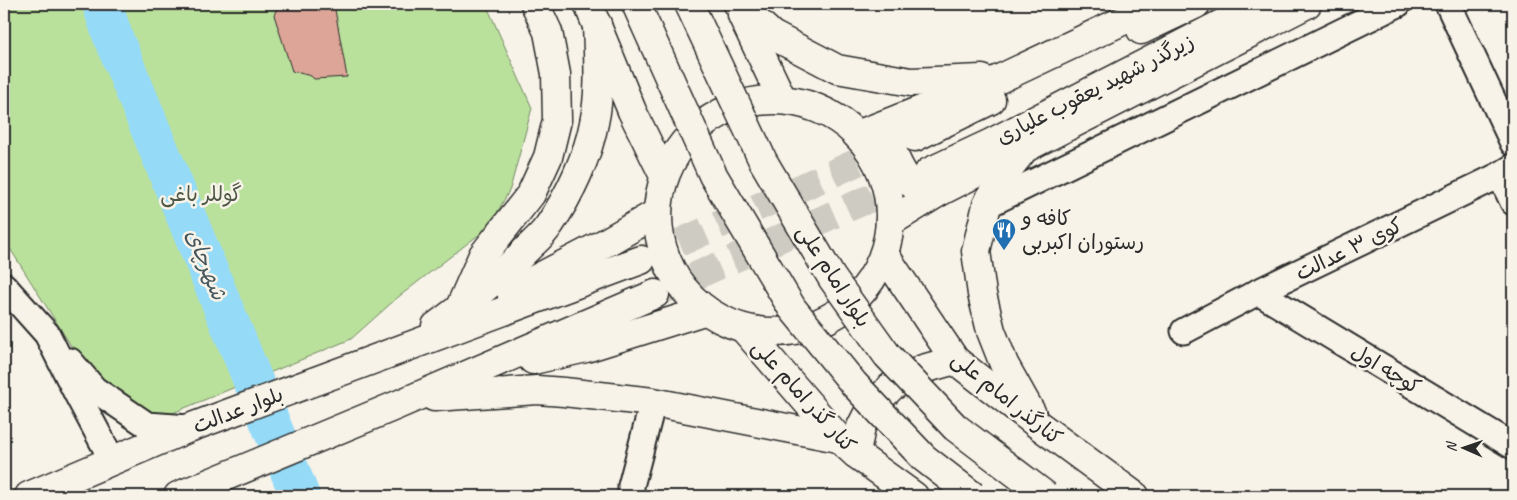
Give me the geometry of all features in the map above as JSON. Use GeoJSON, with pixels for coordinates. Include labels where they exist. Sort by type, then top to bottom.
{"type":"FeatureCollection","features":[{"type":"Feature","properties":{"kind":"main road"},"geometry":{"type":"LineString","coordinates":[[455,320],[483,255],[531,194],[548,158],[557,120],[556,74],[548,32],[535,4]]}},
{"type":"Feature","properties":{"kind":"main road"},"geometry":{"type":"LineString","coordinates":[[636,4],[713,175],[792,308],[854,384],[924,458],[973,496]]}},
{"type":"Feature","properties":{"kind":"main road","name":"بلوار امام علی"},"geometry":{"type":"LineString","coordinates":[[689,4],[763,162],[832,278],[887,355],[955,427],[1046,496]]}},
{"type":"Feature","properties":{"kind":"main road"},"geometry":{"type":"LineString","coordinates":[[737,4],[772,35],[837,69],[911,82],[998,79]]}},
{"type":"Feature","properties":{"kind":"main road"},"geometry":{"type":"LineString","coordinates":[[737,4],[782,99]]}},
{"type":"Feature","properties":{"kind":"main road"},"geometry":{"type":"LineString","coordinates":[[858,134],[908,127],[998,79],[1158,4]]}},
{"type":"Feature","properties":{"kind":"main road","name":"زیرگذر شهید یعقوب علیاری"},"geometry":{"type":"LineString","coordinates":[[908,127],[1196,4]]}},
{"type":"Feature","properties":{"kind":"main road","name":"زیرگذر شهید یعقوب علیاری"},"geometry":{"type":"LineString","coordinates":[[934,182],[990,143],[1260,4]]}},
{"type":"Feature","properties":{"kind":"main road"},"geometry":{"type":"LineString","coordinates":[[890,222],[934,182],[1025,147],[1307,4]]}},
{"type":"Feature","properties":{"kind":"main road"},"geometry":{"type":"LineString","coordinates":[[455,320],[550,226],[582,163],[594,123],[599,77],[592,14]]}},
{"type":"Feature","properties":{"kind":"main road"},"geometry":{"type":"LineString","coordinates":[[592,14],[632,111],[664,176]]}},
{"type":"Feature","properties":{"kind":"main road"},"geometry":{"type":"LineString","coordinates":[[782,99],[810,104],[836,116],[858,134],[870,149],[886,184],[890,203],[890,222],[884,254],[868,285],[844,310],[813,326],[779,333],[744,330],[724,322],[704,310],[688,296],[674,278],[664,258],[658,236],[656,213],[664,176],[682,143],[710,117],[745,102],[782,99]]}},
{"type":"Feature","properties":{"kind":"main road"},"geometry":{"type":"LineString","coordinates":[[908,127],[894,128],[891,139],[900,168],[905,177],[914,186],[925,191],[934,182]]}},
{"type":"Feature","properties":{"kind":"main road"},"geometry":{"type":"LineString","coordinates":[[1025,147],[999,180],[987,205],[976,251],[982,294],[991,331],[1004,364],[1038,424]]}},
{"type":"Feature","properties":{"kind":"main road"},"geometry":{"type":"LineString","coordinates":[[455,320],[470,316],[506,294],[605,243],[656,213]]}},
{"type":"Feature","properties":{"kind":"main road"},"geometry":{"type":"LineString","coordinates":[[605,243],[624,240],[638,243],[648,249],[660,266],[666,284],[665,298],[654,316],[636,333]]}},
{"type":"Feature","properties":{"kind":"main road","name":"کنارگذر امام علی"},"geometry":{"type":"LineString","coordinates":[[884,254],[955,360],[1135,496]]}},
{"type":"Feature","properties":{"kind":"main road"},"geometry":{"type":"LineString","coordinates":[[455,320],[641,260]]}},
{"type":"Feature","properties":{"kind":"main road"},"geometry":{"type":"LineString","coordinates":[[178,496],[209,489],[404,402],[655,294]]}},
{"type":"Feature","properties":{"kind":"main road"},"geometry":{"type":"LineString","coordinates":[[470,374],[586,348],[704,310]]}},
{"type":"Feature","properties":{"kind":"main road","name":"بلوار عدالت"},"geometry":{"type":"LineString","coordinates":[[29,496],[189,428],[406,347],[455,320]]}},
{"type":"Feature","properties":{"kind":"main road","name":"کنار گذر امام علی"},"geometry":{"type":"LineString","coordinates":[[744,330],[847,446],[914,496]]}},
{"type":"Feature","properties":{"kind":"main road"},"geometry":{"type":"LineString","coordinates":[[404,402],[537,390],[564,392],[653,402],[847,446],[870,409],[891,387],[923,369],[955,360]]}},
{"type":"Feature","properties":{"kind":"street"},"geometry":{"type":"LineString","coordinates":[[987,205],[1398,4]]}},
{"type":"Feature","properties":{"kind":"street"},"geometry":{"type":"LineString","coordinates":[[1448,4],[1513,143]]}},
{"type":"Feature","properties":{"kind":"street"},"geometry":{"type":"LineString","coordinates":[[1507,171],[1513,202]]}},
{"type":"Feature","properties":{"kind":"street","name":"کوی ۳ عدالت"},"geometry":{"type":"LineString","coordinates":[[1184,330],[1507,171]]}},
{"type":"Feature","properties":{"kind":"street"},"geometry":{"type":"LineString","coordinates":[[4,286],[94,389],[147,425],[189,428]]}},
{"type":"Feature","properties":{"kind":"street","name":"کوچه اول"},"geometry":{"type":"LineString","coordinates":[[1258,292],[1513,446]]}},
{"type":"Feature","properties":{"kind":"street"},"geometry":{"type":"LineString","coordinates":[[47,334],[76,394],[112,460]]}},
{"type":"Feature","properties":{"kind":"street"},"geometry":{"type":"LineString","coordinates":[[631,496],[631,486],[653,402]]}},
{"type":"Feature","properties":{"kind":"green space","name":"گوللر باغی"},"geometry":{"type":"Polygon","coordinates":[[[4,4],[486,4],[532,108],[510,189],[490,226],[397,298],[351,339],[163,417],[140,412],[120,397],[80,360],[4,239],[4,4]]]}},
{"type":"Feature","properties":{"kind":"building"},"geometry":{"type":"Polygon","coordinates":[[[279,4],[334,4],[347,77],[314,79],[311,76],[292,71],[274,15],[279,4]]]}},
{"type":"Feature","properties":{"kind":"waterway","name":"شهرچای"},"geometry":{"type":"LineString","coordinates":[[102,4],[113,37],[300,496]]}},
{"type":"Feature","properties":{"kind":"tunnel"},"geometry":{"type":"LineString","coordinates":[[641,260],[913,137]]}},
{"type":"Feature","properties":{"kind":"tunnel"},"geometry":{"type":"LineString","coordinates":[[655,294],[929,172]]}},
{"type":"Feature","properties":{"kind":"place","name":"کافه و رستوران اکبربی"},"geometry":{"type":"Point","coordinates":[1004,251]}}]}
